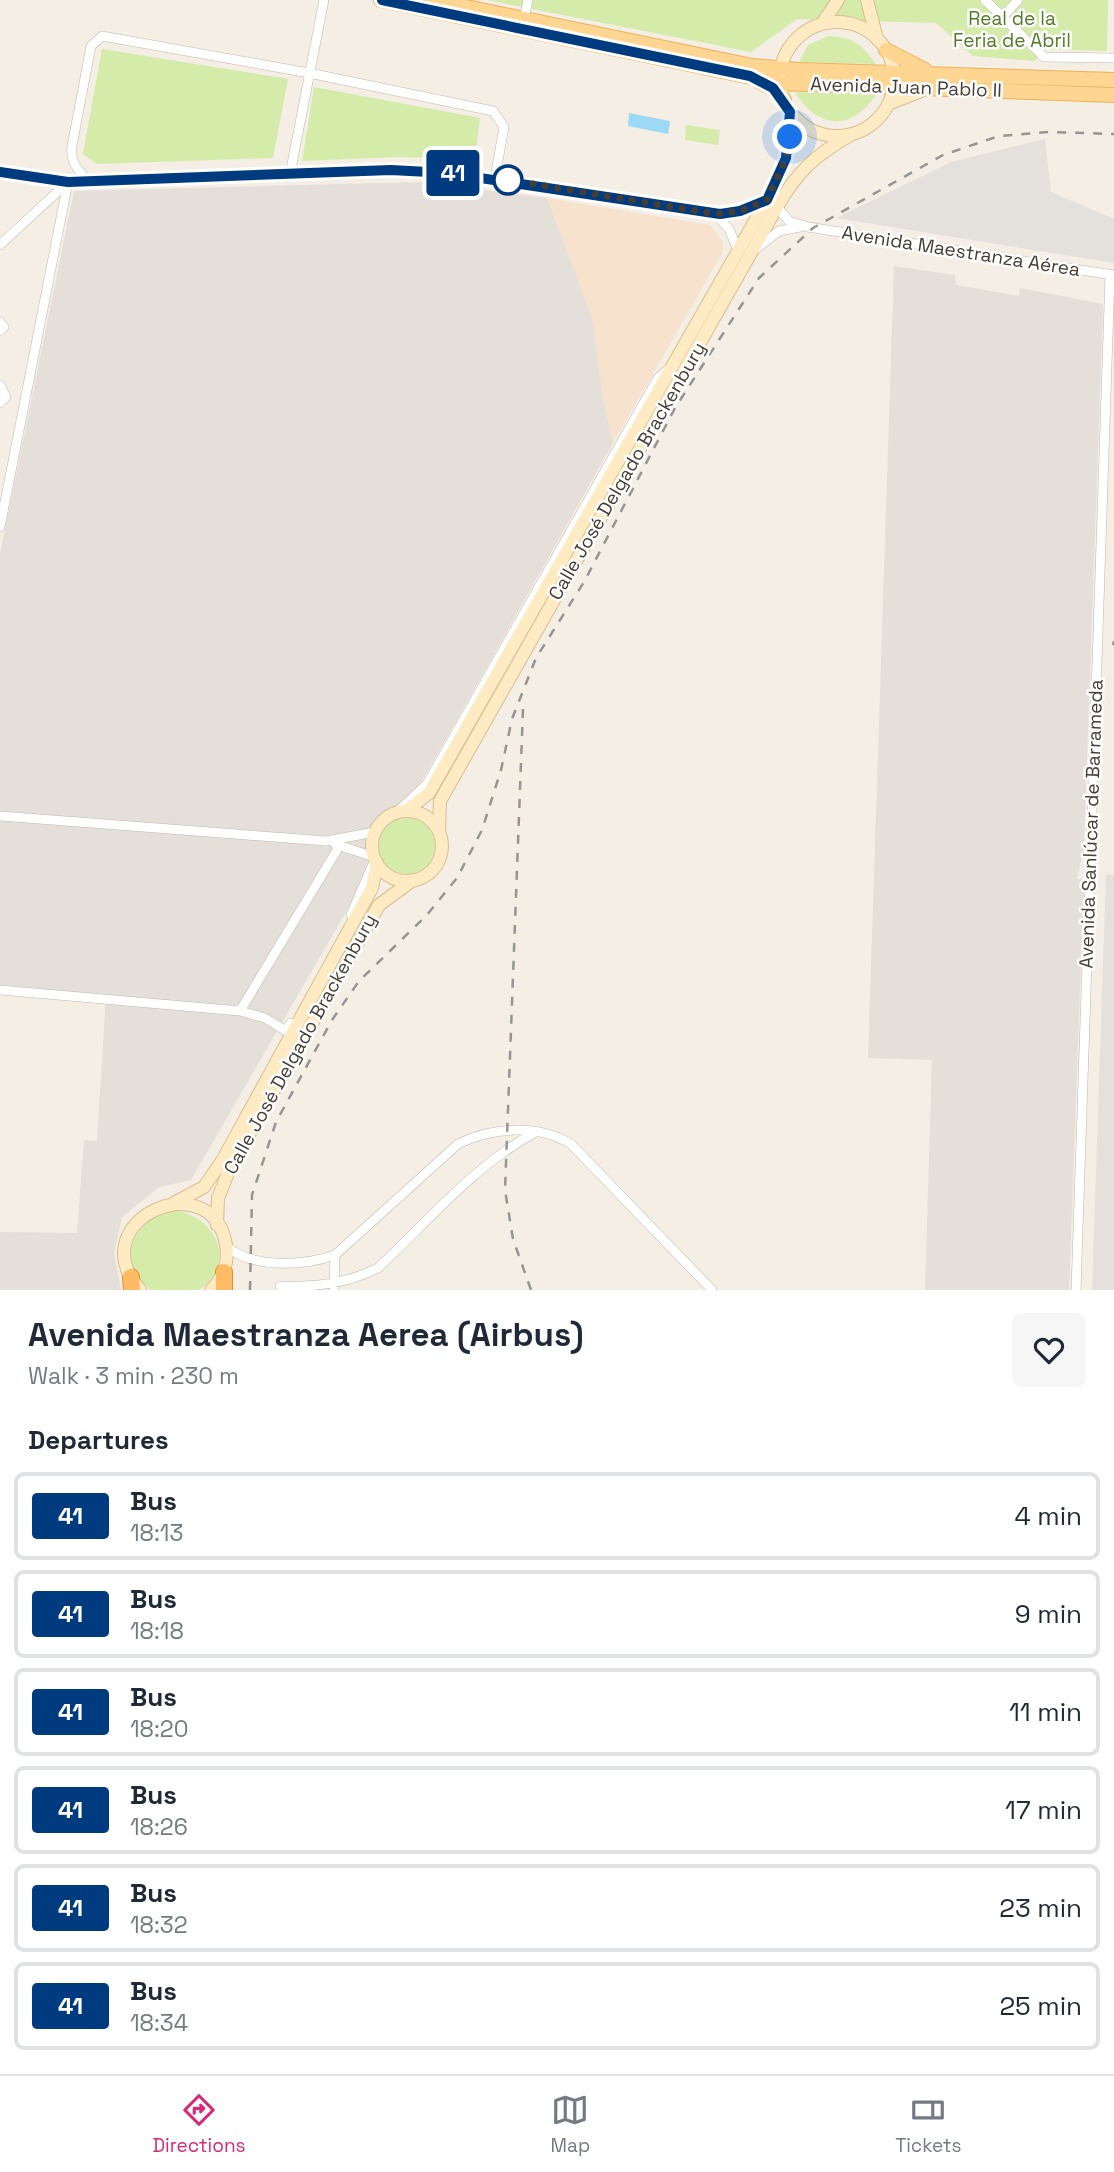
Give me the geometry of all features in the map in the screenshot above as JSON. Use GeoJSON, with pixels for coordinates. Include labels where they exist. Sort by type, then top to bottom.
{"type":"FeatureCollection","features":[{"type":"Feature","properties":{"kind":"highway"},"geometry":{"type":"LineString","coordinates":[[223,1272],[224,1290]]}},
{"type":"Feature","properties":{"kind":"main road","name":"Avenida Juan Pablo II"},"geometry":{"type":"LineString","coordinates":[[381,0],[780,76],[894,81],[928,89],[1020,84]]}},
{"type":"Feature","properties":{"kind":"main road","name":"Avenida Juan Pablo II"},"geometry":{"type":"LineString","coordinates":[[432,0],[751,71]]}},
{"type":"Feature","properties":{"kind":"main road"},"geometry":{"type":"LineString","coordinates":[[780,76],[786,54],[795,41],[822,24],[838,0]]}},
{"type":"Feature","properties":{"kind":"main road"},"geometry":{"type":"LineString","coordinates":[[867,0],[894,81],[888,104]]}},
{"type":"Feature","properties":{"kind":"main road"},"geometry":{"type":"LineString","coordinates":[[822,24],[852,24],[912,66],[937,74]]}},
{"type":"Feature","properties":{"kind":"main road"},"geometry":{"type":"LineString","coordinates":[[786,54],[751,71],[773,88],[804,126],[822,134],[852,134]]}},
{"type":"Feature","properties":{"kind":"main road","name":"Avenida Juan Pablo II"},"geometry":{"type":"LineString","coordinates":[[894,81],[937,74],[1020,84]]}},
{"type":"Feature","properties":{"kind":"main road","name":"Calle José Delgado Brackenbury"},"geometry":{"type":"LineString","coordinates":[[439,832],[440,801],[772,203],[786,158],[787,106],[780,76]]}},
{"type":"Feature","properties":{"kind":"main road"},"geometry":{"type":"LineString","coordinates":[[1020,84],[1114,80]]}},
{"type":"Feature","properties":{"kind":"main road"},"geometry":{"type":"LineString","coordinates":[[1020,84],[1114,94]]}},
{"type":"Feature","properties":{"kind":"main road"},"geometry":{"type":"LineString","coordinates":[[888,104],[928,89]]}},
{"type":"Feature","properties":{"kind":"main road","name":"Calle José Delgado Brackenbury"},"geometry":{"type":"LineString","coordinates":[[772,203],[819,153],[874,123],[888,104]]}},
{"type":"Feature","properties":{"kind":"main road","name":"Calle José Delgado Brackenbury"},"geometry":{"type":"LineString","coordinates":[[401,812],[429,793],[678,359],[745,252]]}},
{"type":"Feature","properties":{"kind":"main road"},"geometry":{"type":"LineString","coordinates":[[401,812],[426,817],[439,832],[442,848],[439,861],[431,872],[413,880],[390,876],[375,860],[375,832],[384,820],[401,812]]}},
{"type":"Feature","properties":{"kind":"main road","name":"Calle José Delgado Brackenbury"},"geometry":{"type":"LineString","coordinates":[[134,1286],[125,1248],[132,1229],[146,1213],[174,1203],[204,1187],[251,1111],[372,888],[375,860]]}},
{"type":"Feature","properties":{"kind":"main road","name":"Calle José Delgado Brackenbury"},"geometry":{"type":"LineString","coordinates":[[217,1225],[218,1198],[230,1168],[365,929],[379,905],[413,880]]}},
{"type":"Feature","properties":{"kind":"main road"},"geometry":{"type":"LineString","coordinates":[[174,1203],[194,1207],[217,1225],[226,1247],[223,1272],[211,1290]]}},
{"type":"Feature","properties":{"kind":"street"},"geometry":{"type":"LineString","coordinates":[[290,174],[324,0]]}},
{"type":"Feature","properties":{"kind":"street"},"geometry":{"type":"LineString","coordinates":[[524,19],[528,0]]}},
{"type":"Feature","properties":{"kind":"street"},"geometry":{"type":"LineString","coordinates":[[985,0],[1044,57],[1114,58]]}},
{"type":"Feature","properties":{"kind":"street"},"geometry":{"type":"LineString","coordinates":[[1003,17],[1018,0]]}},
{"type":"Feature","properties":{"kind":"street"},"geometry":{"type":"LineString","coordinates":[[87,180],[76,168],[71,155],[91,46],[102,36],[309,73],[493,111],[504,127],[495,178]]}},
{"type":"Feature","properties":{"kind":"street"},"geometry":{"type":"LineString","coordinates":[[0,172],[68,182],[391,170],[495,178],[716,214],[772,203],[793,224],[808,227]]}},
{"type":"Feature","properties":{"kind":"street"},"geometry":{"type":"LineString","coordinates":[[0,245],[68,182]]}},
{"type":"Feature","properties":{"kind":"street"},"geometry":{"type":"LineString","coordinates":[[0,527],[68,182]]}},
{"type":"Feature","properties":{"kind":"street"},"geometry":{"type":"LineString","coordinates":[[716,214],[745,252],[779,231],[808,227]]}},
{"type":"Feature","properties":{"kind":"street","name":"Avenida Maestranza Aérea"},"geometry":{"type":"LineString","coordinates":[[808,227],[1112,275]]}},
{"type":"Feature","properties":{"kind":"street","name":"Avenida Sanlúcar de Barrameda"},"geometry":{"type":"LineString","coordinates":[[1076,1290],[1112,275]]}},
{"type":"Feature","properties":{"kind":"street"},"geometry":{"type":"LineString","coordinates":[[0,322],[5,327],[0,331]]}},
{"type":"Feature","properties":{"kind":"street"},"geometry":{"type":"LineString","coordinates":[[0,385],[6,397],[0,403]]}},
{"type":"Feature","properties":{"kind":"street"},"geometry":{"type":"LineString","coordinates":[[0,816],[326,841],[375,860],[352,912],[286,1031],[251,1111]]}},
{"type":"Feature","properties":{"kind":"street"},"geometry":{"type":"LineString","coordinates":[[326,841],[375,832]]}},
{"type":"Feature","properties":{"kind":"street"},"geometry":{"type":"LineString","coordinates":[[240,1011],[340,845]]}},
{"type":"Feature","properties":{"kind":"street"},"geometry":{"type":"LineString","coordinates":[[0,990],[240,1011],[265,1018],[286,1031]]}},
{"type":"Feature","properties":{"kind":"street"},"geometry":{"type":"LineString","coordinates":[[226,1247],[237,1256],[251,1261],[312,1262],[335,1255],[458,1144],[508,1130],[559,1137],[583,1154],[712,1290]]}},
{"type":"Feature","properties":{"kind":"street"},"geometry":{"type":"LineString","coordinates":[[280,1286],[334,1287],[378,1268],[485,1168],[512,1145],[534,1133]]}},
{"type":"Feature","properties":{"kind":"street"},"geometry":{"type":"LineString","coordinates":[[334,1287],[335,1255]]}},
{"type":"Feature","properties":{"kind":"shaded area"},"geometry":{"type":"Polygon","coordinates":[[[1045,139],[1051,192],[1114,219],[1114,263],[836,218],[951,162],[1045,139]]]}},
{"type":"Feature","properties":{"kind":"shaded area"},"geometry":{"type":"Polygon","coordinates":[[[421,182],[547,198],[592,317],[603,398],[613,443],[454,725],[191,1180],[159,1187],[122,1217],[114,1253],[121,1290],[0,1290],[0,1232],[77,1233],[84,1140],[97,1141],[106,996],[0,986],[0,554],[74,191],[421,182]]]}},
{"type":"Feature","properties":{"kind":"shaded area"},"geometry":{"type":"Polygon","coordinates":[[[547,198],[710,225],[723,242],[723,252],[613,443],[603,398],[592,317],[547,198]]]}},
{"type":"Feature","properties":{"kind":"shaded area"},"geometry":{"type":"Polygon","coordinates":[[[894,266],[955,275],[956,285],[1019,296],[1020,288],[1103,304],[1084,849],[1077,879],[1084,879],[1069,1290],[925,1290],[932,1060],[868,1058],[894,266]]]}},
{"type":"Feature","properties":{"kind":"shaded area"},"geometry":{"type":"Polygon","coordinates":[[[1106,874],[1114,875],[1114,1290],[1092,1290],[1106,874]]]}},
{"type":"Feature","properties":{"kind":"green space","name":"Real de la Feria de Abril"},"geometry":{"type":"Polygon","coordinates":[[[487,0],[1108,0],[1107,51],[1046,49],[1035,61],[973,56],[936,23],[797,19],[751,52],[487,0]]]}},
{"type":"Feature","properties":{"kind":"green space"},"geometry":{"type":"Polygon","coordinates":[[[828,36],[856,43],[876,64],[799,62],[808,45],[828,36]]]}},
{"type":"Feature","properties":{"kind":"green space"},"geometry":{"type":"Polygon","coordinates":[[[102,49],[288,79],[273,158],[97,164],[83,154],[102,49]]]}},
{"type":"Feature","properties":{"kind":"green space"},"geometry":{"type":"Polygon","coordinates":[[[314,87],[480,118],[475,159],[399,157],[302,161],[314,87]]]}},
{"type":"Feature","properties":{"kind":"green space"},"geometry":{"type":"Polygon","coordinates":[[[795,92],[876,95],[856,115],[834,121],[813,113],[795,92]]]}},
{"type":"Feature","properties":{"kind":"green space"},"geometry":{"type":"Polygon","coordinates":[[[686,125],[720,130],[718,145],[685,140],[686,125]]]}},
{"type":"Feature","properties":{"kind":"green space"},"geometry":{"type":"Polygon","coordinates":[[[407,818],[418,820],[427,826],[433,835],[433,857],[427,866],[418,872],[407,874],[396,872],[387,866],[381,857],[379,846],[381,835],[387,826],[396,820],[407,818]]]}},
{"type":"Feature","properties":{"kind":"green space"},"geometry":{"type":"Polygon","coordinates":[[[172,1210],[187,1213],[200,1220],[217,1241],[218,1267],[211,1279],[199,1290],[151,1290],[139,1280],[132,1269],[130,1257],[138,1233],[147,1223],[172,1210]]]}},
{"type":"Feature","properties":{"kind":"water"},"geometry":{"type":"Polygon","coordinates":[[[629,113],[670,121],[668,134],[628,126],[629,113]]]}},
{"type":"Feature","properties":{"kind":"railway"},"geometry":{"type":"LineString","coordinates":[[250,1290],[252,1195],[276,1122],[332,1020],[359,981],[426,916],[457,878],[482,830],[501,770],[512,719],[536,658],[584,582],[675,408],[759,278],[813,228],[943,155],[999,136],[1049,132],[1114,134]]}},
{"type":"Feature","properties":{"kind":"railway"},"geometry":{"type":"LineString","coordinates":[[1113,645],[1114,641]]}},
{"type":"Feature","properties":{"kind":"railway"},"geometry":{"type":"LineString","coordinates":[[523,709],[505,1190],[513,1239],[531,1290]]}},
{"type":"Feature","properties":{"kind":"bus line","name":"41"},"geometry":{"type":"LineString","coordinates":[[0,172],[68,182],[391,170],[495,178],[716,214],[740,211],[767,200],[786,158],[790,137],[790,112],[773,88],[750,76],[382,0]]}},
{"type":"Feature","properties":{"kind":"route"},"geometry":{"type":"LineString","coordinates":[[508,180],[716,214],[740,211],[767,200],[786,158],[790,137]]}}]}
